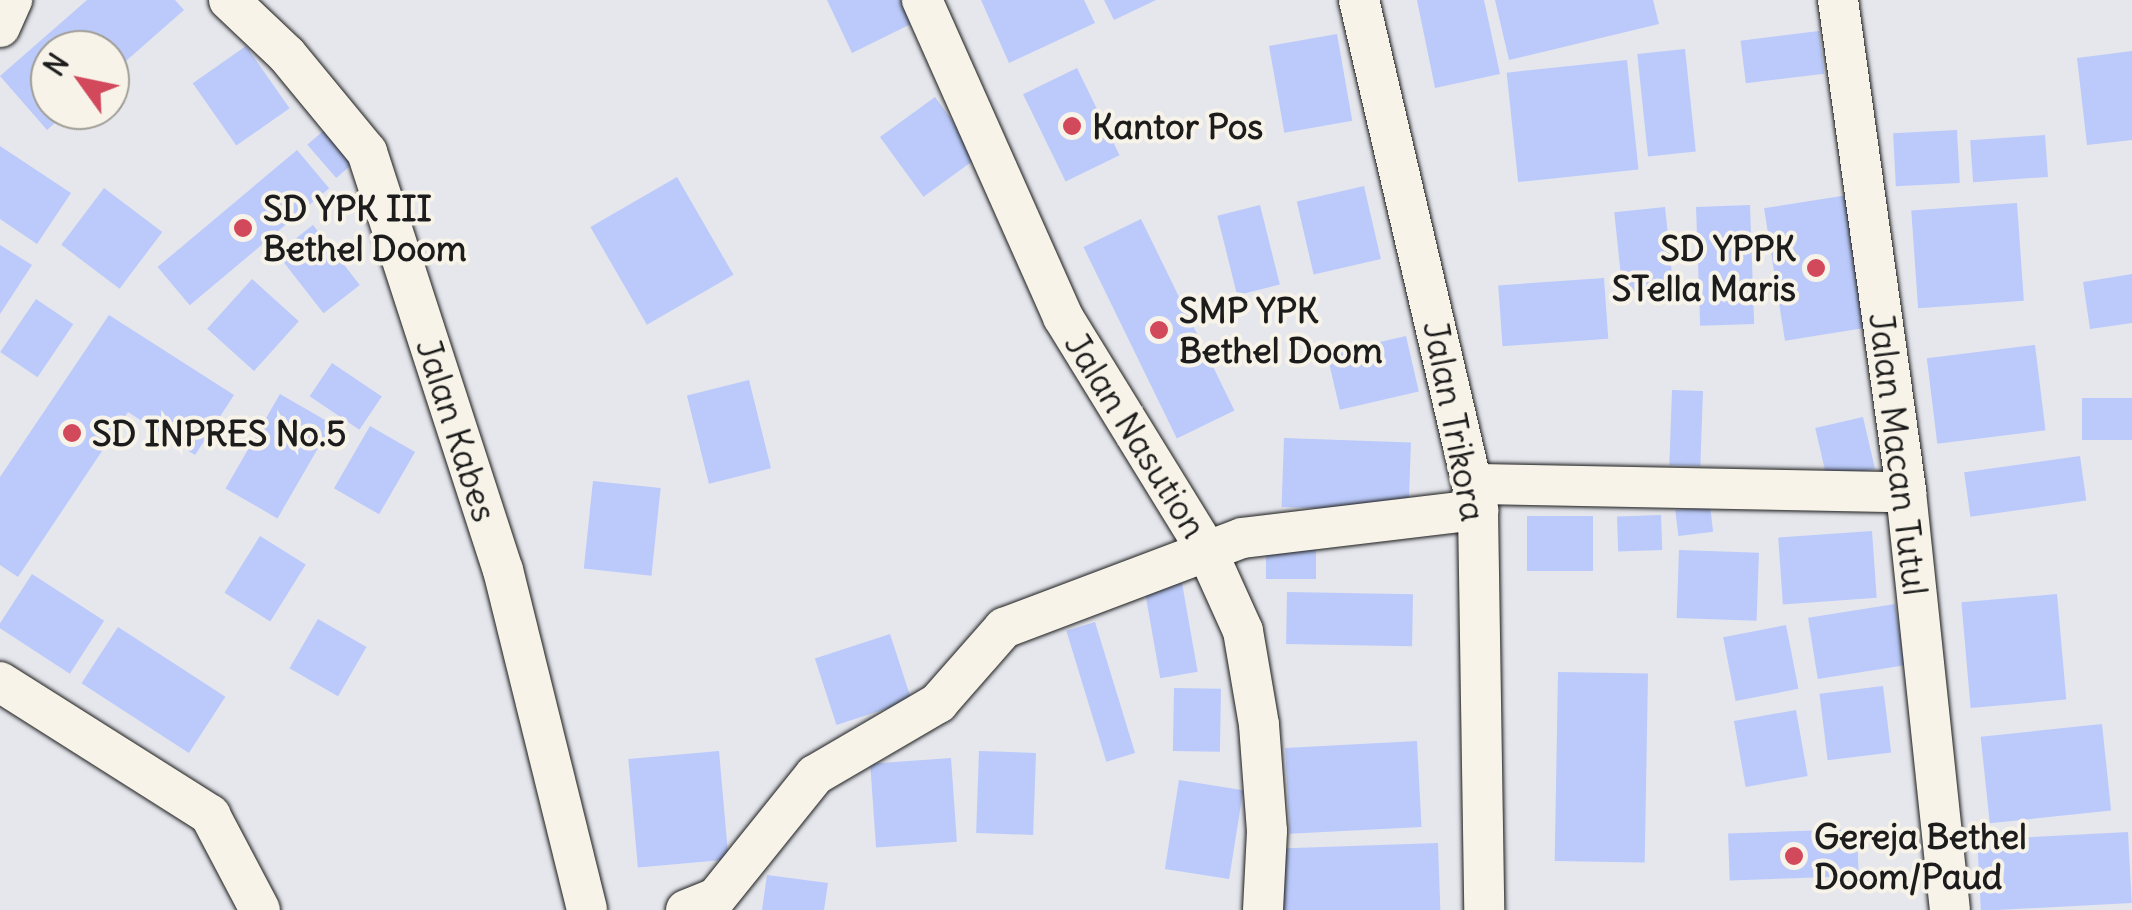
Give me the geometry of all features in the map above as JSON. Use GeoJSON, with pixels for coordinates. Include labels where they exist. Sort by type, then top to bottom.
{"type":"FeatureCollection","features":[{"type":"Feature","properties":{"kind":"street"},"geometry":{"type":"LineString","coordinates":[[0,27],[12,0]]}},
{"type":"Feature","properties":{"kind":"street","name":"Jalan Kabes"},"geometry":{"type":"LineString","coordinates":[[229,0],[287,56],[367,152],[503,570],[587,910]]}},
{"type":"Feature","properties":{"kind":"street","name":"Jalan Nasution"},"geometry":{"type":"LineString","coordinates":[[686,910],[716,898],[814,775],[938,704],[1004,628],[1206,549],[1063,316],[922,0]]}},
{"type":"Feature","properties":{"kind":"street","name":"Jalan Trikora"},"geometry":{"type":"LineString","coordinates":[[1359,0],[1476,497],[1484,910]]}},
{"type":"Feature","properties":{"kind":"street","name":"Jalan Macan Tutul"},"geometry":{"type":"LineString","coordinates":[[1838,0],[1906,492],[1950,910]]}},
{"type":"Feature","properties":{"kind":"street"},"geometry":{"type":"LineString","coordinates":[[1262,910],[1267,830],[1259,725],[1243,631],[1206,549],[1262,535],[1476,497],[1906,492]]}},
{"type":"Feature","properties":{"kind":"street"},"geometry":{"type":"LineString","coordinates":[[0,682],[210,815],[260,910]]}},
{"type":"Feature","properties":{"kind":"building"},"geometry":{"type":"Polygon","coordinates":[[[87,0],[175,0],[184,10],[130,57],[130,30],[53,30],[87,0]]]}},
{"type":"Feature","properties":{"kind":"building"},"geometry":{"type":"Polygon","coordinates":[[[827,0],[904,0],[915,22],[852,53],[827,0]]]}},
{"type":"Feature","properties":{"kind":"building"},"geometry":{"type":"Polygon","coordinates":[[[981,0],[1084,0],[1095,23],[1009,63],[981,0]]]}},
{"type":"Feature","properties":{"kind":"building"},"geometry":{"type":"Polygon","coordinates":[[[1104,0],[1156,0],[1114,20],[1104,0]]]}},
{"type":"Feature","properties":{"kind":"building"},"geometry":{"type":"Polygon","coordinates":[[[1417,0],[1484,0],[1500,74],[1435,88],[1417,0]]]}},
{"type":"Feature","properties":{"kind":"building"},"geometry":{"type":"Polygon","coordinates":[[[1495,0],[1653,0],[1659,24],[1509,60],[1495,0]]]}},
{"type":"Feature","properties":{"kind":"building"},"geometry":{"type":"Polygon","coordinates":[[[1819,31],[1824,74],[1746,83],[1741,41],[1819,31]]]}},
{"type":"Feature","properties":{"kind":"building"},"geometry":{"type":"Polygon","coordinates":[[[1337,34],[1352,121],[1284,133],[1269,46],[1337,34]]]}},
{"type":"Feature","properties":{"kind":"building"},"geometry":{"type":"Polygon","coordinates":[[[246,46],[290,108],[236,146],[193,83],[246,46]]]}},
{"type":"Feature","properties":{"kind":"building"},"geometry":{"type":"Polygon","coordinates":[[[1685,49],[1696,151],[1648,156],[1637,54],[1685,49]]]}},
{"type":"Feature","properties":{"kind":"building"},"geometry":{"type":"Polygon","coordinates":[[[30,50],[30,110],[0,76],[30,50]]]}},
{"type":"Feature","properties":{"kind":"building"},"geometry":{"type":"Polygon","coordinates":[[[2132,51],[2132,140],[2087,145],[2077,58],[2132,51]]]}},
{"type":"Feature","properties":{"kind":"building"},"geometry":{"type":"Polygon","coordinates":[[[1627,60],[1638,169],[1518,182],[1507,73],[1627,60]]]}},
{"type":"Feature","properties":{"kind":"building","name":"Kantor Pos"},"geometry":{"type":"Polygon","coordinates":[[[1077,68],[1120,155],[1066,181],[1023,94],[1077,68]]]}},
{"type":"Feature","properties":{"kind":"building"},"geometry":{"type":"Polygon","coordinates":[[[935,97],[978,157],[923,197],[880,137],[935,97]]]}},
{"type":"Feature","properties":{"kind":"building"},"geometry":{"type":"Polygon","coordinates":[[[330,125],[359,158],[336,178],[307,145],[330,125]]]}},
{"type":"Feature","properties":{"kind":"building"},"geometry":{"type":"Polygon","coordinates":[[[1957,130],[1960,183],[1896,186],[1893,133],[1957,130]]]}},
{"type":"Feature","properties":{"kind":"building"},"geometry":{"type":"Polygon","coordinates":[[[2045,135],[2048,177],[1973,182],[1970,140],[2045,135]]]}},
{"type":"Feature","properties":{"kind":"building"},"geometry":{"type":"Polygon","coordinates":[[[0,146],[71,193],[37,244],[0,219],[0,146]]]}},
{"type":"Feature","properties":{"kind":"building","name":"SD YPK III Bethel Doom"},"geometry":{"type":"Polygon","coordinates":[[[297,150],[329,188],[190,305],[158,267],[297,150]]]}},
{"type":"Feature","properties":{"kind":"building"},"geometry":{"type":"Polygon","coordinates":[[[677,177],[734,275],[647,325],[590,227],[677,177]]]}},
{"type":"Feature","properties":{"kind":"building"},"geometry":{"type":"Polygon","coordinates":[[[1364,186],[1381,259],[1314,275],[1297,202],[1364,186]]]}},
{"type":"Feature","properties":{"kind":"building"},"geometry":{"type":"Polygon","coordinates":[[[104,188],[162,232],[120,289],[61,245],[104,188]]]}},
{"type":"Feature","properties":{"kind":"building","name":"SD YPPK STella Maris"},"geometry":{"type":"Polygon","coordinates":[[[1848,195],[1869,327],[1785,341],[1764,208],[1848,195]]]}},
{"type":"Feature","properties":{"kind":"building"},"geometry":{"type":"Polygon","coordinates":[[[2017,203],[2024,301],[1918,308],[1911,210],[2017,203]]]}},
{"type":"Feature","properties":{"kind":"building"},"geometry":{"type":"Polygon","coordinates":[[[1260,205],[1280,285],[1237,295],[1217,216],[1260,205]]]}},
{"type":"Feature","properties":{"kind":"building"},"geometry":{"type":"Polygon","coordinates":[[[1750,205],[1754,324],[1700,326],[1696,207],[1750,205]]]}},
{"type":"Feature","properties":{"kind":"building"},"geometry":{"type":"Polygon","coordinates":[[[1665,207],[1673,288],[1623,293],[1614,212],[1665,207]]]}},
{"type":"Feature","properties":{"kind":"building","name":"SMP YPK Bethel Doom"},"geometry":{"type":"Polygon","coordinates":[[[1141,219],[1234,410],[1177,438],[1083,247],[1141,219]]]}},
{"type":"Feature","properties":{"kind":"building"},"geometry":{"type":"Polygon","coordinates":[[[313,225],[360,285],[324,313],[277,253],[313,225]]]}},
{"type":"Feature","properties":{"kind":"building"},"geometry":{"type":"Polygon","coordinates":[[[0,245],[32,265],[0,314],[0,245]]]}},
{"type":"Feature","properties":{"kind":"building"},"geometry":{"type":"Polygon","coordinates":[[[2132,274],[2132,323],[2090,329],[2083,282],[2132,274]]]}},
{"type":"Feature","properties":{"kind":"building"},"geometry":{"type":"Polygon","coordinates":[[[1604,278],[1608,339],[1503,346],[1498,285],[1604,278]]]}},
{"type":"Feature","properties":{"kind":"building"},"geometry":{"type":"Polygon","coordinates":[[[252,279],[299,321],[254,371],[207,329],[252,279]]]}},
{"type":"Feature","properties":{"kind":"building"},"geometry":{"type":"Polygon","coordinates":[[[36,299],[73,324],[38,377],[0,352],[36,299]]]}},
{"type":"Feature","properties":{"kind":"building","name":"SD INPRES No.5"},"geometry":{"type":"Polygon","coordinates":[[[109,315],[234,395],[195,455],[128,412],[18,577],[0,565],[0,477],[109,315]]]}},
{"type":"Feature","properties":{"kind":"building"},"geometry":{"type":"Polygon","coordinates":[[[1406,336],[1419,392],[1340,410],[1327,354],[1406,336]]]}},
{"type":"Feature","properties":{"kind":"building"},"geometry":{"type":"Polygon","coordinates":[[[2035,345],[2045,430],[1937,444],[1927,358],[2035,345]]]}},
{"type":"Feature","properties":{"kind":"building"},"geometry":{"type":"Polygon","coordinates":[[[332,363],[382,397],[359,430],[310,396],[332,363]]]}},
{"type":"Feature","properties":{"kind":"building"},"geometry":{"type":"Polygon","coordinates":[[[749,380],[771,468],[709,484],[687,395],[749,380]]]}},
{"type":"Feature","properties":{"kind":"building"},"geometry":{"type":"Polygon","coordinates":[[[1672,390],[1703,391],[1700,466],[1669,465],[1672,390]]]}},
{"type":"Feature","properties":{"kind":"building"},"geometry":{"type":"Polygon","coordinates":[[[280,394],[332,424],[277,518],[226,488],[280,394]]]}},
{"type":"Feature","properties":{"kind":"building"},"geometry":{"type":"Polygon","coordinates":[[[2082,398],[2132,398],[2132,440],[2082,440],[2082,398]]]}},
{"type":"Feature","properties":{"kind":"building"},"geometry":{"type":"Polygon","coordinates":[[[1863,417],[1875,469],[1827,480],[1815,428],[1863,417]]]}},
{"type":"Feature","properties":{"kind":"building"},"geometry":{"type":"Polygon","coordinates":[[[370,426],[415,452],[379,514],[334,488],[370,426]]]}},
{"type":"Feature","properties":{"kind":"building"},"geometry":{"type":"Polygon","coordinates":[[[1284,438],[1411,442],[1409,511],[1282,507],[1284,438]]]}},
{"type":"Feature","properties":{"kind":"building"},"geometry":{"type":"Polygon","coordinates":[[[2080,456],[2086,501],[1970,517],[1964,472],[2080,456]]]}},
{"type":"Feature","properties":{"kind":"building"},"geometry":{"type":"Polygon","coordinates":[[[593,481],[661,488],[651,576],[584,569],[593,481]]]}},
{"type":"Feature","properties":{"kind":"building"},"geometry":{"type":"Polygon","coordinates":[[[1710,506],[1713,532],[1678,536],[1675,510],[1710,506]]]}},
{"type":"Feature","properties":{"kind":"building"},"geometry":{"type":"Polygon","coordinates":[[[1661,515],[1662,550],[1618,552],[1617,517],[1661,515]]]}},
{"type":"Feature","properties":{"kind":"building"},"geometry":{"type":"Polygon","coordinates":[[[1527,516],[1593,516],[1593,571],[1527,571],[1527,516]]]}},
{"type":"Feature","properties":{"kind":"building"},"geometry":{"type":"Polygon","coordinates":[[[1872,531],[1877,598],[1783,604],[1778,538],[1872,531]]]}},
{"type":"Feature","properties":{"kind":"building"},"geometry":{"type":"Polygon","coordinates":[[[260,536],[306,565],[270,621],[224,593],[260,536]]]}},
{"type":"Feature","properties":{"kind":"building"},"geometry":{"type":"Polygon","coordinates":[[[1266,548],[1316,548],[1316,579],[1266,579],[1266,548]]]}},
{"type":"Feature","properties":{"kind":"building"},"geometry":{"type":"Polygon","coordinates":[[[1679,550],[1759,553],[1757,621],[1677,618],[1679,550]]]}},
{"type":"Feature","properties":{"kind":"building"},"geometry":{"type":"Polygon","coordinates":[[[32,574],[104,621],[70,674],[0,628],[32,574]]]}},
{"type":"Feature","properties":{"kind":"building"},"geometry":{"type":"Polygon","coordinates":[[[1182,583],[1198,672],[1160,678],[1145,590],[1182,583]]]}},
{"type":"Feature","properties":{"kind":"building"},"geometry":{"type":"Polygon","coordinates":[[[1287,592],[1413,594],[1412,646],[1286,644],[1287,592]]]}},
{"type":"Feature","properties":{"kind":"building"},"geometry":{"type":"Polygon","coordinates":[[[2057,594],[2066,700],[1971,708],[1961,602],[2057,594]]]}},
{"type":"Feature","properties":{"kind":"building"},"geometry":{"type":"Polygon","coordinates":[[[1895,604],[1905,665],[1818,679],[1808,618],[1895,604]]]}},
{"type":"Feature","properties":{"kind":"building"},"geometry":{"type":"Polygon","coordinates":[[[318,619],[366,647],[338,696],[290,668],[318,619]]]}},
{"type":"Feature","properties":{"kind":"building"},"geometry":{"type":"Polygon","coordinates":[[[1095,622],[1135,753],[1106,762],[1066,631],[1095,622]]]}},
{"type":"Feature","properties":{"kind":"building"},"geometry":{"type":"Polygon","coordinates":[[[1786,625],[1798,689],[1736,701],[1723,637],[1786,625]]]}},
{"type":"Feature","properties":{"kind":"building"},"geometry":{"type":"Polygon","coordinates":[[[118,627],[225,697],[189,753],[82,683],[118,627]]]}},
{"type":"Feature","properties":{"kind":"building"},"geometry":{"type":"Polygon","coordinates":[[[890,634],[912,701],[836,725],[815,658],[890,634]]]}},
{"type":"Feature","properties":{"kind":"building"},"geometry":{"type":"Polygon","coordinates":[[[1558,672],[1648,674],[1645,863],[1555,861],[1558,672]]]}},
{"type":"Feature","properties":{"kind":"building"},"geometry":{"type":"Polygon","coordinates":[[[1883,686],[1891,753],[1828,760],[1819,694],[1883,686]]]}},
{"type":"Feature","properties":{"kind":"building"},"geometry":{"type":"Polygon","coordinates":[[[1174,688],[1221,689],[1220,752],[1173,751],[1174,688]]]}},
{"type":"Feature","properties":{"kind":"building"},"geometry":{"type":"Polygon","coordinates":[[[1796,710],[1808,776],[1746,787],[1734,721],[1796,710]]]}},
{"type":"Feature","properties":{"kind":"building"},"geometry":{"type":"Polygon","coordinates":[[[2102,724],[2111,811],[1990,823],[1981,737],[2102,724]]]}},
{"type":"Feature","properties":{"kind":"building"},"geometry":{"type":"Polygon","coordinates":[[[1417,741],[1422,827],[1290,834],[1285,748],[1417,741]]]}},
{"type":"Feature","properties":{"kind":"building"},"geometry":{"type":"Polygon","coordinates":[[[719,751],[728,860],[638,868],[628,759],[719,751]]]}},
{"type":"Feature","properties":{"kind":"building"},"geometry":{"type":"Polygon","coordinates":[[[979,751],[1036,753],[1033,835],[976,833],[979,751]]]}},
{"type":"Feature","properties":{"kind":"building"},"geometry":{"type":"Polygon","coordinates":[[[951,758],[957,842],[876,847],[870,764],[951,758]]]}},
{"type":"Feature","properties":{"kind":"building"},"geometry":{"type":"Polygon","coordinates":[[[1179,780],[1243,790],[1229,879],[1165,869],[1179,780]]]}},
{"type":"Feature","properties":{"kind":"building","name":"Gereja Bethel Doom/Paud"},"geometry":{"type":"Polygon","coordinates":[[[1857,829],[1859,876],[1730,880],[1728,834],[1857,829]]]}},
{"type":"Feature","properties":{"kind":"building"},"geometry":{"type":"Polygon","coordinates":[[[2128,832],[2132,903],[1981,910],[1977,840],[2128,832]]]}},
{"type":"Feature","properties":{"kind":"building"},"geometry":{"type":"Polygon","coordinates":[[[1438,843],[1440,910],[1282,910],[1280,849],[1438,843]]]}},
{"type":"Feature","properties":{"kind":"building"},"geometry":{"type":"Polygon","coordinates":[[[767,875],[828,883],[824,910],[762,910],[767,875]]]}},
{"type":"Feature","properties":{"kind":"place","name":"Kantor Pos"},"geometry":{"type":"Point","coordinates":[1072,126]}},
{"type":"Feature","properties":{"kind":"place","name":"SD YPK III Bethel Doom"},"geometry":{"type":"Point","coordinates":[243,228]}},
{"type":"Feature","properties":{"kind":"place","name":"SD YPPK STella Maris"},"geometry":{"type":"Point","coordinates":[1816,268]}},
{"type":"Feature","properties":{"kind":"place","name":"SMP YPK Bethel Doom"},"geometry":{"type":"Point","coordinates":[1159,330]}},
{"type":"Feature","properties":{"kind":"place","name":"SD INPRES No.5"},"geometry":{"type":"Point","coordinates":[72,433]}},
{"type":"Feature","properties":{"kind":"place","name":"Gereja Bethel Doom/Paud"},"geometry":{"type":"Point","coordinates":[1794,856]}}]}
